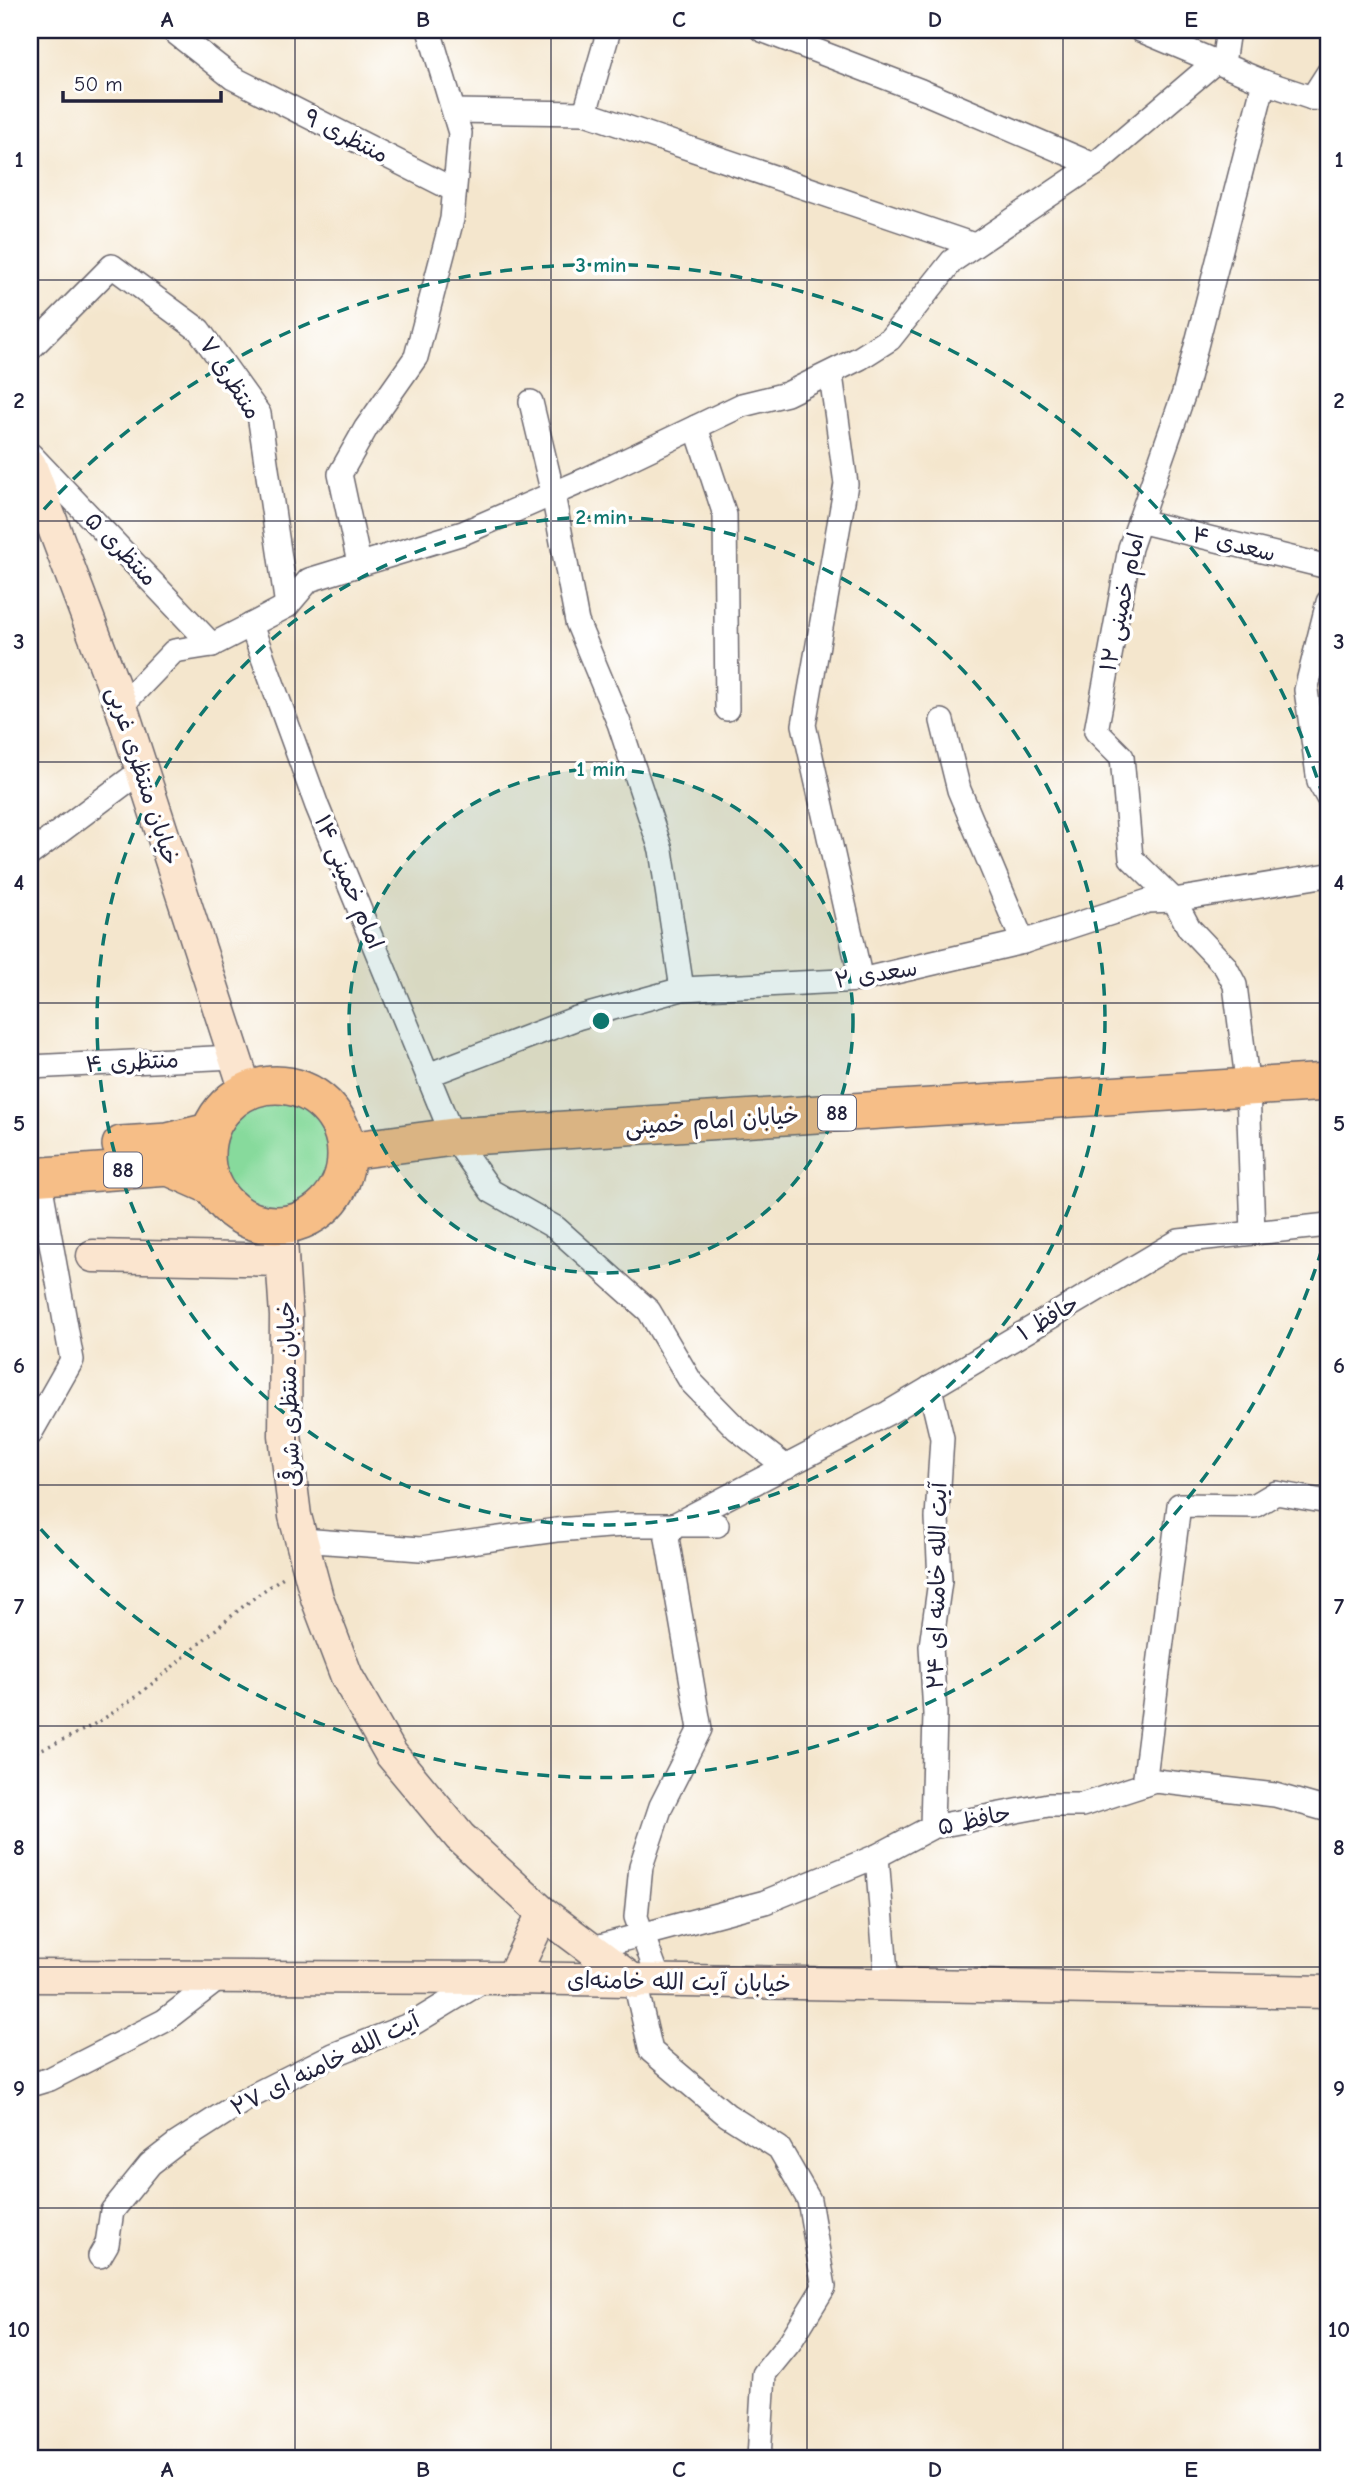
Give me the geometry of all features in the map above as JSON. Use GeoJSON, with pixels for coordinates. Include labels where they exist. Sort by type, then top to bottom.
{"type":"FeatureCollection","features":[{"type":"Feature","properties":{"kind":"main road","name":"خیابان منتظری غربی"},"geometry":{"type":"LineString","coordinates":[[30,465],[37,512],[121,706],[240,1074]]}},
{"type":"Feature","properties":{"kind":"main road"},"geometry":{"type":"LineString","coordinates":[[93,1256],[281,1243],[302,1221],[321,1210],[336,1193],[345,1173],[347,1151],[342,1128],[330,1109],[313,1094],[291,1086],[268,1084],[240,1074],[209,1132],[206,1168],[212,1186]]}},
{"type":"Feature","properties":{"kind":"main road","name":"خیابان امام خمینی"},"geometry":{"type":"LineString","coordinates":[[347,1151],[453,1137],[1328,1082]]}},
{"type":"Feature","properties":{"kind":"main road","name":"88"},"geometry":{"type":"LineString","coordinates":[[33,1168],[209,1132]]}},
{"type":"Feature","properties":{"kind":"main road","name":"88"},"geometry":{"type":"LineString","coordinates":[[33,1168],[169,1167],[212,1186],[224,1203],[240,1216],[259,1224],[281,1243]]}},
{"type":"Feature","properties":{"kind":"main road","name":"خیابان منتظری شرقی"},"geometry":{"type":"LineString","coordinates":[[281,1243],[286,1316],[285,1435],[304,1551],[317,1598],[347,1676],[391,1754],[460,1837],[543,1913],[647,1982]]}},
{"type":"Feature","properties":{"kind":"main road"},"geometry":{"type":"LineString","coordinates":[[500,1978],[543,1913]]}},
{"type":"Feature","properties":{"kind":"main road","name":"خیابان آیت الله خامنه‌ای"},"geometry":{"type":"LineString","coordinates":[[30,1976],[500,1978],[1328,1992]]}},
{"type":"Feature","properties":{"kind":"street","name":"منتظری ۹"},"geometry":{"type":"LineString","coordinates":[[172,30],[233,78],[454,190]]}},
{"type":"Feature","properties":{"kind":"street"},"geometry":{"type":"LineString","coordinates":[[359,563],[341,474],[366,428],[416,357],[452,219],[460,133],[429,30]]}},
{"type":"Feature","properties":{"kind":"street"},"geometry":{"type":"LineString","coordinates":[[585,113],[609,30]]}},
{"type":"Feature","properties":{"kind":"street"},"geometry":{"type":"LineString","coordinates":[[762,30],[921,91],[1094,165]]}},
{"type":"Feature","properties":{"kind":"street"},"geometry":{"type":"LineString","coordinates":[[1140,30],[1264,82],[1320,98],[1328,73]]}},
{"type":"Feature","properties":{"kind":"street"},"geometry":{"type":"LineString","coordinates":[[121,706],[174,651],[212,645],[251,625],[286,606],[309,580],[463,533],[554,494],[742,405],[787,394],[831,375],[890,338],[952,261],[1094,165],[1219,63],[1228,30]]}},
{"type":"Feature","properties":{"kind":"street","name":"امام خمینی ۱۲"},"geometry":{"type":"LineString","coordinates":[[1253,1233],[1248,1088],[1235,985],[1225,966],[1189,928],[1174,900],[1130,858],[1122,757],[1096,732],[1130,548],[1184,393],[1264,82]]}},
{"type":"Feature","properties":{"kind":"street"},"geometry":{"type":"LineString","coordinates":[[454,111],[585,113],[974,245]]}},
{"type":"Feature","properties":{"kind":"street","name":"منتظری ۷"},"geometry":{"type":"LineString","coordinates":[[30,349],[112,266],[199,330],[259,414],[286,606]]}},
{"type":"Feature","properties":{"kind":"street"},"geometry":{"type":"LineString","coordinates":[[831,375],[846,484],[804,724],[861,980]]}},
{"type":"Feature","properties":{"kind":"street"},"geometry":{"type":"LineString","coordinates":[[531,402],[554,494],[577,622],[619,723],[661,850],[682,989]]}},
{"type":"Feature","properties":{"kind":"street"},"geometry":{"type":"LineString","coordinates":[[696,427],[725,515],[727,709]]}},
{"type":"Feature","properties":{"kind":"street","name":"منتظری ۵"},"geometry":{"type":"LineString","coordinates":[[30,454],[212,645]]}},
{"type":"Feature","properties":{"kind":"street","name":"سعدی ۴"},"geometry":{"type":"LineString","coordinates":[[1139,521],[1328,567]]}},
{"type":"Feature","properties":{"kind":"street"},"geometry":{"type":"LineString","coordinates":[[1328,602],[1306,690],[1319,782],[1328,798]]}},
{"type":"Feature","properties":{"kind":"street","name":"امام خمینی ۱۴"},"geometry":{"type":"LineString","coordinates":[[251,625],[317,806],[453,1137],[491,1191],[556,1228],[649,1311],[691,1382],[737,1429],[786,1467]]}},
{"type":"Feature","properties":{"kind":"street"},"geometry":{"type":"LineString","coordinates":[[942,721],[959,790],[1023,942]]}},
{"type":"Feature","properties":{"kind":"street"},"geometry":{"type":"LineString","coordinates":[[30,854],[142,770]]}},
{"type":"Feature","properties":{"kind":"street","name":"سعدی ۲"},"geometry":{"type":"LineString","coordinates":[[428,1075],[577,1018],[682,989],[861,980],[1023,942],[1148,901],[1174,900],[1328,875]]}},
{"type":"Feature","properties":{"kind":"street","name":"منتظری ۴"},"geometry":{"type":"LineString","coordinates":[[30,1067],[240,1074]]}},
{"type":"Feature","properties":{"kind":"street"},"geometry":{"type":"LineString","coordinates":[[30,1434],[72,1360],[33,1168]]}},
{"type":"Feature","properties":{"kind":"street","name":"حافظ ۱"},"geometry":{"type":"LineString","coordinates":[[674,1525],[930,1388],[1179,1241],[1328,1225]]}},
{"type":"Feature","properties":{"kind":"street","name":"آیت الله خامنه ای ۲۴"},"geometry":{"type":"LineString","coordinates":[[930,1388],[942,1438],[937,1518],[940,1581],[931,1646],[935,1714],[932,1827]]}},
{"type":"Feature","properties":{"kind":"street"},"geometry":{"type":"LineString","coordinates":[[1144,1785],[1179,1505],[1254,1506],[1276,1493],[1328,1502]]}},
{"type":"Feature","properties":{"kind":"street"},"geometry":{"type":"LineString","coordinates":[[674,1525],[667,1538],[699,1729],[662,1806],[640,1866],[636,1917],[647,1982],[651,2051],[727,2115],[779,2148],[809,2200],[824,2287],[790,2342],[764,2374],[759,2458]]}},
{"type":"Feature","properties":{"kind":"street"},"geometry":{"type":"LineString","coordinates":[[304,1551],[421,1549],[556,1530],[717,1525]]}},
{"type":"Feature","properties":{"kind":"street","name":"حافظ ۵"},"geometry":{"type":"LineString","coordinates":[[592,1948],[765,1902],[877,1856],[932,1827],[1048,1805],[1082,1805],[1156,1781],[1275,1795],[1328,1810]]}},
{"type":"Feature","properties":{"kind":"street"},"geometry":{"type":"LineString","coordinates":[[877,1856],[887,1986]]}},
{"type":"Feature","properties":{"kind":"street"},"geometry":{"type":"LineString","coordinates":[[30,2085],[50,2079],[164,2021],[220,1976]]}},
{"type":"Feature","properties":{"kind":"street","name":"آیت الله خامنه ای ۲۷"},"geometry":{"type":"LineString","coordinates":[[100,2256],[107,2244],[112,2211],[149,2164],[176,2144],[248,2098],[333,2055],[414,2022],[500,1978]]}},
{"type":"Feature","properties":{"kind":"path"},"geometry":{"type":"LineString","coordinates":[[30,1754],[103,1719],[178,1662],[304,1551]]}},
{"type":"Feature","properties":{"kind":"green space"},"geometry":{"type":"Polygon","coordinates":[[[277,1096],[300,1101],[319,1113],[331,1132],[336,1155],[331,1178],[319,1197],[300,1209],[277,1214],[254,1209],[235,1197],[223,1178],[218,1155],[223,1132],[235,1113],[254,1101],[277,1096]]]}}]}
